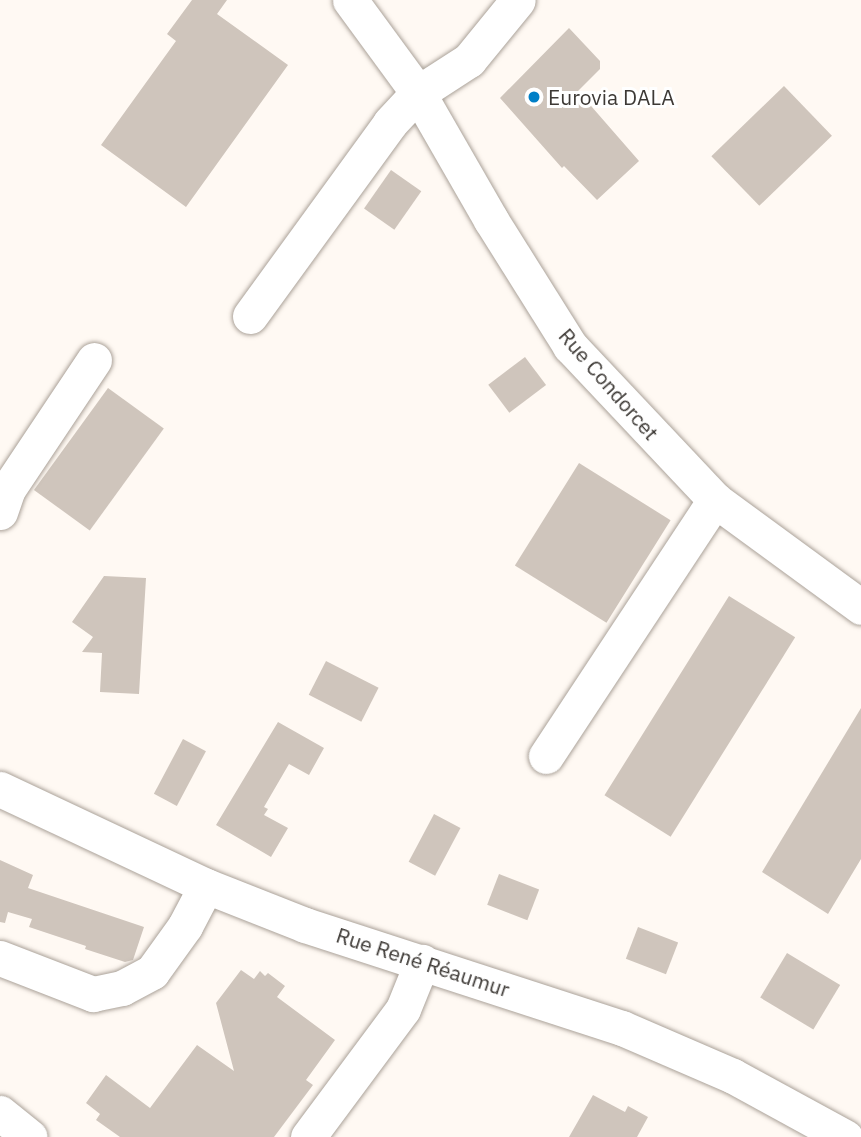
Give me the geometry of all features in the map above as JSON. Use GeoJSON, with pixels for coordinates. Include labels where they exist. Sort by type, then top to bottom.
{"type":"FeatureCollection","features":[{"type":"Feature","properties":{"kind":"street","name":"Rue Condorcet"},"geometry":{"type":"LineString","coordinates":[[350,0],[418,93],[491,220],[570,346],[715,500],[861,607]]}},
{"type":"Feature","properties":{"kind":"street"},"geometry":{"type":"LineString","coordinates":[[250,316],[390,123],[418,93],[470,60],[518,0]]}},
{"type":"Feature","properties":{"kind":"street"},"geometry":{"type":"LineString","coordinates":[[0,512],[8,489],[94,360]]}},
{"type":"Feature","properties":{"kind":"street"},"geometry":{"type":"LineString","coordinates":[[546,757],[715,500]]}},
{"type":"Feature","properties":{"kind":"street","name":"Rue René Réaumur"},"geometry":{"type":"LineString","coordinates":[[0,789],[206,886],[305,925],[622,1028],[733,1076],[845,1137]]}},
{"type":"Feature","properties":{"kind":"street"},"geometry":{"type":"LineString","coordinates":[[0,958],[93,994],[122,988],[152,972],[185,926],[206,886]]}},
{"type":"Feature","properties":{"kind":"street"},"geometry":{"type":"LineString","coordinates":[[308,1137],[403,1009],[422,962]]}},
{"type":"Feature","properties":{"kind":"street"},"geometry":{"type":"LineString","coordinates":[[0,1113],[30,1137]]}},
{"type":"Feature","properties":{"kind":"building"},"geometry":{"type":"Polygon","coordinates":[[[192,0],[227,0],[217,14],[288,65],[186,207],[101,145],[176,41],[167,34],[192,0]]]}},
{"type":"Feature","properties":{"kind":"building"},"geometry":{"type":"Polygon","coordinates":[[[569,28],[600,61],[600,69],[578,91],[639,161],[597,200],[564,166],[562,168],[500,98],[569,28]]]}},
{"type":"Feature","properties":{"kind":"building"},"geometry":{"type":"Polygon","coordinates":[[[784,86],[832,136],[759,206],[711,156],[784,86]]]}},
{"type":"Feature","properties":{"kind":"building"},"geometry":{"type":"Polygon","coordinates":[[[391,170],[421,191],[394,230],[364,209],[391,170]]]}},
{"type":"Feature","properties":{"kind":"building"},"geometry":{"type":"Polygon","coordinates":[[[525,357],[546,385],[509,413],[488,385],[525,357]]]}},
{"type":"Feature","properties":{"kind":"building"},"geometry":{"type":"Polygon","coordinates":[[[108,388],[164,429],[90,530],[34,490],[108,388]]]}},
{"type":"Feature","properties":{"kind":"building"},"geometry":{"type":"Polygon","coordinates":[[[579,463],[671,520],[606,623],[515,566],[579,463]]]}},
{"type":"Feature","properties":{"kind":"building"},"geometry":{"type":"Polygon","coordinates":[[[104,576],[146,578],[139,694],[100,692],[102,653],[82,652],[93,637],[72,622],[104,576]]]}},
{"type":"Feature","properties":{"kind":"building"},"geometry":{"type":"Polygon","coordinates":[[[729,596],[795,637],[671,837],[604,795],[729,596]]]}},
{"type":"Feature","properties":{"kind":"building"},"geometry":{"type":"Polygon","coordinates":[[[326,661],[379,688],[361,722],[309,695],[326,661]]]}},
{"type":"Feature","properties":{"kind":"building"},"geometry":{"type":"Polygon","coordinates":[[[861,708],[861,859],[828,914],[762,872],[861,708]]]}},
{"type":"Feature","properties":{"kind":"building"},"geometry":{"type":"Polygon","coordinates":[[[278,722],[324,748],[309,775],[289,764],[264,807],[268,809],[264,815],[288,828],[271,857],[216,825],[278,722]]]}},
{"type":"Feature","properties":{"kind":"building"},"geometry":{"type":"Polygon","coordinates":[[[183,739],[206,751],[177,806],[154,794],[183,739]]]}},
{"type":"Feature","properties":{"kind":"building"},"geometry":{"type":"Polygon","coordinates":[[[434,814],[460,828],[435,876],[409,862],[434,814]]]}},
{"type":"Feature","properties":{"kind":"building"},"geometry":{"type":"Polygon","coordinates":[[[0,860],[33,875],[28,888],[144,927],[133,960],[125,962],[85,949],[86,946],[29,927],[32,919],[8,912],[5,923],[0,922],[0,860]]]}},
{"type":"Feature","properties":{"kind":"building"},"geometry":{"type":"Polygon","coordinates":[[[499,874],[539,889],[527,920],[487,905],[499,874]]]}},
{"type":"Feature","properties":{"kind":"building"},"geometry":{"type":"Polygon","coordinates":[[[638,927],[678,942],[666,974],[626,959],[638,927]]]}},
{"type":"Feature","properties":{"kind":"building"},"geometry":{"type":"Polygon","coordinates":[[[787,953],[840,985],[813,1030],[760,998],[787,953]]]}},
{"type":"Feature","properties":{"kind":"building"},"geometry":{"type":"Polygon","coordinates":[[[241,970],[254,979],[260,971],[265,976],[268,973],[285,986],[277,997],[335,1040],[306,1080],[313,1085],[274,1137],[120,1137],[96,1120],[100,1114],[86,1103],[106,1075],[150,1108],[197,1045],[234,1071],[216,1003],[241,970]]]}},
{"type":"Feature","properties":{"kind":"building"},"geometry":{"type":"Polygon","coordinates":[[[593,1095],[625,1112],[628,1106],[648,1117],[637,1137],[569,1137],[593,1095]]]}},
{"type":"Feature","properties":{"kind":"place","name":"Eurovia DALA"},"geometry":{"type":"Point","coordinates":[534,97]}}]}
